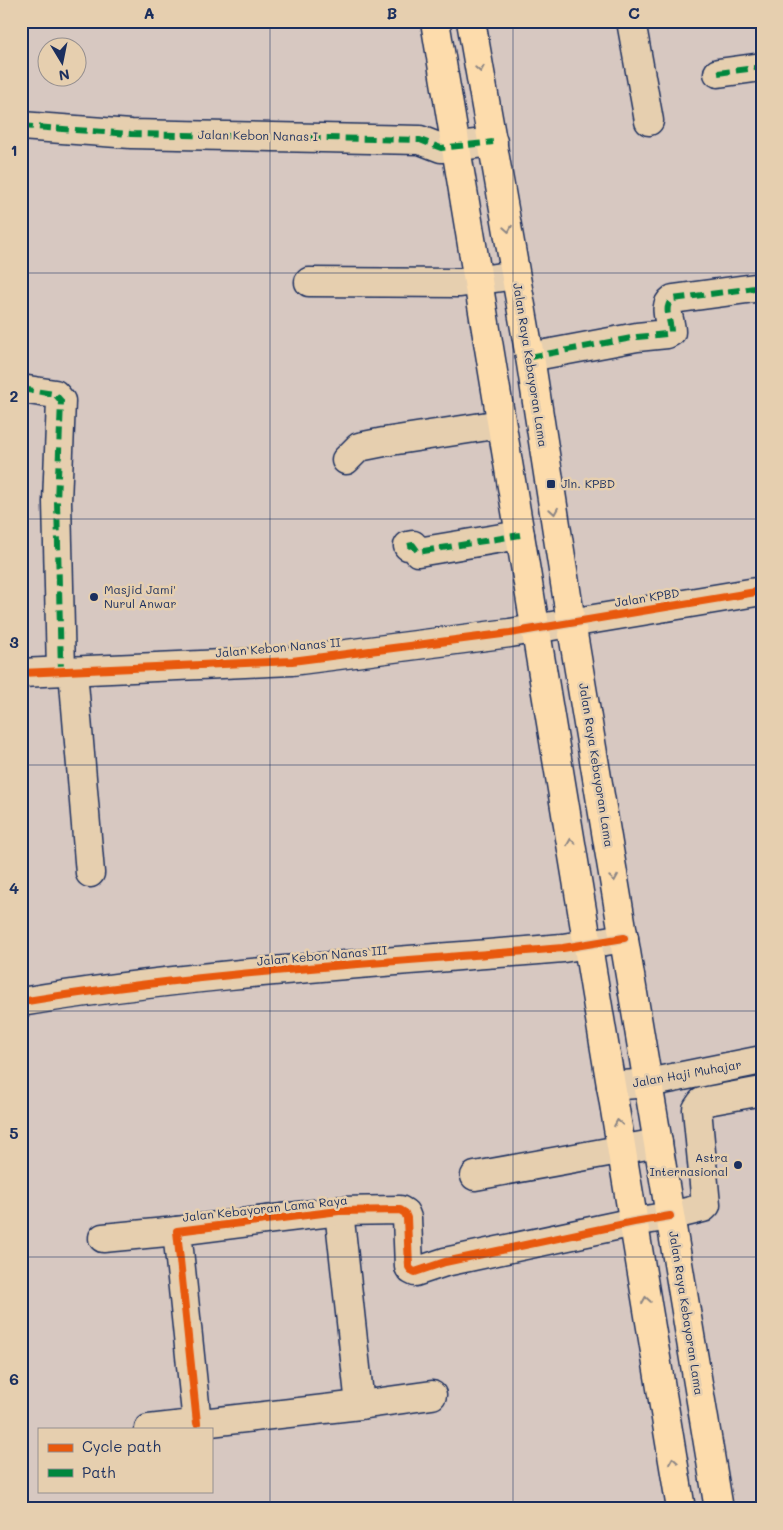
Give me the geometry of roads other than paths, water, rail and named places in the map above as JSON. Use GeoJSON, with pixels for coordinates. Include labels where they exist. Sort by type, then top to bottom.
{"type":"FeatureCollection","features":[{"type":"Feature","properties":{"kind":"main road"},"geometry":{"type":"LineString","coordinates":[[435,21],[681,1509]]}},
{"type":"Feature","properties":{"kind":"main road","name":"Jalan Raya Kebayoran Lama"},"geometry":{"type":"LineString","coordinates":[[472,21],[530,357],[571,622],[719,1509]]}},
{"type":"Feature","properties":{"kind":"main road"},"geometry":{"type":"LineString","coordinates":[[547,700],[584,694]]}},
{"type":"Feature","properties":{"kind":"street"},"geometry":{"type":"LineString","coordinates":[[631,21],[649,121]]}},
{"type":"Feature","properties":{"kind":"street"},"geometry":{"type":"LineString","coordinates":[[718,73],[762,67]]}},
{"type":"Feature","properties":{"kind":"street","name":"Jalan Kebon Nanas I"},"geometry":{"type":"LineString","coordinates":[[21,126],[131,134],[420,140],[441,148],[456,148],[493,142]]}},
{"type":"Feature","properties":{"kind":"street"},"geometry":{"type":"LineString","coordinates":[[309,282],[460,283],[516,274]]}},
{"type":"Feature","properties":{"kind":"street"},"geometry":{"type":"LineString","coordinates":[[530,357],[637,337],[667,334],[671,332],[667,307],[668,303],[673,299],[762,286]]}},
{"type":"Feature","properties":{"kind":"street"},"geometry":{"type":"LineString","coordinates":[[21,389],[55,394],[61,401],[58,502],[67,671],[90,873]]}},
{"type":"Feature","properties":{"kind":"street"},"geometry":{"type":"LineString","coordinates":[[346,460],[359,448],[384,442],[501,424]]}},
{"type":"Feature","properties":{"kind":"street"},"geometry":{"type":"LineString","coordinates":[[408,546],[413,545],[418,552],[520,536]]}},
{"type":"Feature","properties":{"kind":"street","name":"Jalan KPBD"},"geometry":{"type":"LineString","coordinates":[[535,629],[762,591]]}},
{"type":"Feature","properties":{"kind":"street","name":"Jalan Kebon Nanas II"},"geometry":{"type":"LineString","coordinates":[[21,673],[292,661],[535,629]]}},
{"type":"Feature","properties":{"kind":"street","name":"Jalan Kebon Nanas III"},"geometry":{"type":"LineString","coordinates":[[21,1002],[90,990],[183,979],[588,945],[624,938]]}},
{"type":"Feature","properties":{"kind":"street","name":"Jalan Haji Muhajar"},"geometry":{"type":"LineString","coordinates":[[611,1086],[648,1083],[762,1060]]}},
{"type":"Feature","properties":{"kind":"street","name":"Jalan Kebayoran Lama Raya"},"geometry":{"type":"LineString","coordinates":[[102,1238],[178,1231],[339,1210],[400,1210],[407,1218],[409,1267],[415,1272],[444,1262],[670,1216],[703,1208],[706,1205],[697,1109],[699,1104],[762,1091]]}},
{"type":"Feature","properties":{"kind":"street"},"geometry":{"type":"LineString","coordinates":[[475,1176],[658,1143]]}},
{"type":"Feature","properties":{"kind":"street","name":"Jalan Kebayoran Lama Raya"},"geometry":{"type":"LineString","coordinates":[[339,1210],[360,1405]]}},
{"type":"Feature","properties":{"kind":"street","name":"Jalan Kebayoran Lama Raya"},"geometry":{"type":"LineString","coordinates":[[178,1231],[197,1423]]}},
{"type":"Feature","properties":{"kind":"street"},"geometry":{"type":"LineString","coordinates":[[157,1428],[432,1395]]}},
{"type":"Feature","properties":{"kind":"place","name":"Jln. KPBD"},"geometry":{"type":"Point","coordinates":[551,484]}},
{"type":"Feature","properties":{"kind":"place","name":"Masjid Jami' Nurul Anwar"},"geometry":{"type":"Point","coordinates":[94,597]}},
{"type":"Feature","properties":{"kind":"place","name":"Astra Internasional"},"geometry":{"type":"Point","coordinates":[738,1165]}}]}
